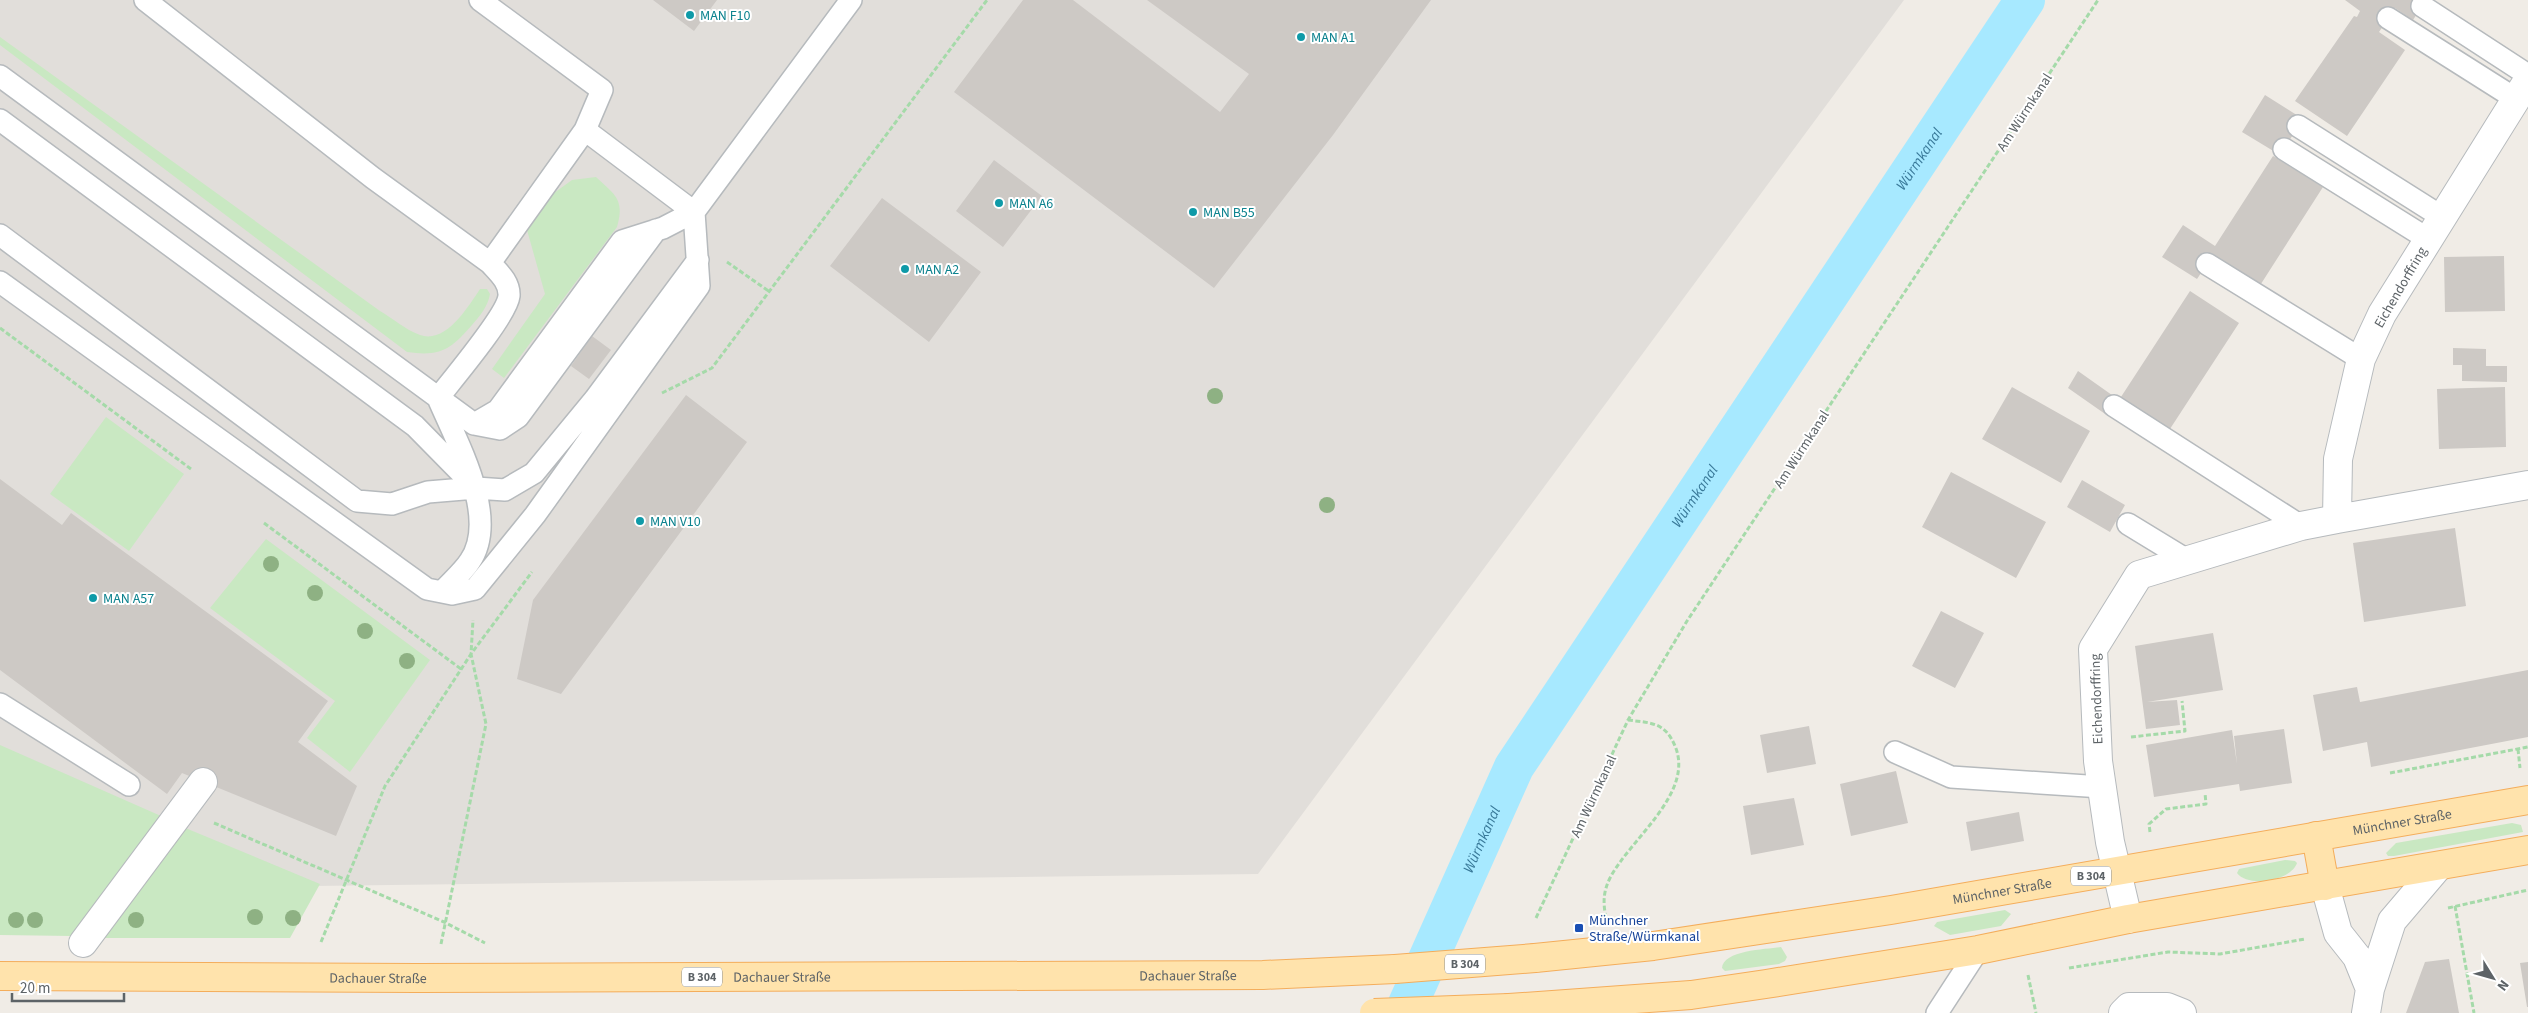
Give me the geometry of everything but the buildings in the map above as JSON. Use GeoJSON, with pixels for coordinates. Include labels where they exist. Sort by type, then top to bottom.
{"type":"FeatureCollection","features":[{"type":"Feature","properties":{"kind":"main road","name":"Münchner Straße"},"geometry":{"type":"LineString","coordinates":[[1535,958],[1722,937],[2117,872],[2528,800]]}},
{"type":"Feature","properties":{"kind":"main road"},"geometry":{"type":"LineString","coordinates":[[2316,836],[2326,886]]}},
{"type":"Feature","properties":{"kind":"main road"},"geometry":{"type":"LineString","coordinates":[[1374,1013],[1509,1008],[1565,1009],[1691,995],[1978,950],[2128,919],[2528,850]]}},
{"type":"Feature","properties":{"kind":"main road","name":"Dachauer Straße"},"geometry":{"type":"LineString","coordinates":[[0,976],[515,978],[1263,975],[1395,969],[1535,958]]}},
{"type":"Feature","properties":{"kind":"street","name":"Eichendorffring"},"geometry":{"type":"LineString","coordinates":[[2337,519],[2338,459],[2361,359],[2382,314],[2524,85]]}},
{"type":"Feature","properties":{"kind":"street","name":"Eichendorffring"},"geometry":{"type":"LineString","coordinates":[[2128,919],[2117,872],[2102,787],[2097,740],[2093,649],[2139,575],[2300,526],[2528,485]]}},
{"type":"Feature","properties":{"kind":"street"},"geometry":{"type":"LineString","coordinates":[[83,943],[202,782]]}},
{"type":"Feature","properties":{"kind":"street"},"geometry":{"type":"LineString","coordinates":[[2368,1001],[2392,921],[2438,867]]}},
{"type":"Feature","properties":{"kind":"street"},"geometry":{"type":"LineString","coordinates":[[2326,886],[2338,933],[2357,957],[2368,1001]]}},
{"type":"Feature","properties":{"kind":"street"},"geometry":{"type":"LineString","coordinates":[[2123,1013],[2129,1007],[2167,1007],[2182,1013]]}},
{"type":"Feature","properties":{"kind":"lane"},"geometry":{"type":"LineString","coordinates":[[145,0],[372,178],[490,263],[505,280],[509,296],[497,322],[438,398]]}},
{"type":"Feature","properties":{"kind":"lane"},"geometry":{"type":"LineString","coordinates":[[480,0],[602,90],[585,130],[490,263]]}},
{"type":"Feature","properties":{"kind":"lane"},"geometry":{"type":"LineString","coordinates":[[0,76],[474,424],[498,410],[622,241],[656,230],[694,212],[851,0]]}},
{"type":"Feature","properties":{"kind":"lane"},"geometry":{"type":"LineString","coordinates":[[2422,6],[2524,85]]}},
{"type":"Feature","properties":{"kind":"lane"},"geometry":{"type":"LineString","coordinates":[[2388,18],[2524,85]]}},
{"type":"Feature","properties":{"kind":"lane"},"geometry":{"type":"LineString","coordinates":[[0,120],[416,426],[476,488]]}},
{"type":"Feature","properties":{"kind":"lane"},"geometry":{"type":"LineString","coordinates":[[2298,126],[2435,228]]}},
{"type":"Feature","properties":{"kind":"lane"},"geometry":{"type":"LineString","coordinates":[[0,282],[427,589],[452,594],[475,589],[535,516],[699,286],[694,212],[585,130]]}},
{"type":"Feature","properties":{"kind":"lane"},"geometry":{"type":"LineString","coordinates":[[2284,149],[2435,228]]}},
{"type":"Feature","properties":{"kind":"lane"},"geometry":{"type":"LineString","coordinates":[[0,235],[357,501],[392,504],[428,492],[476,488],[505,490],[534,474],[595,399],[698,260]]}},
{"type":"Feature","properties":{"kind":"lane"},"geometry":{"type":"LineString","coordinates":[[2207,264],[2361,359]]}},
{"type":"Feature","properties":{"kind":"lane"},"geometry":{"type":"LineString","coordinates":[[438,398],[476,488],[482,526],[471,560],[442,592]]}},
{"type":"Feature","properties":{"kind":"lane"},"geometry":{"type":"LineString","coordinates":[[2114,406],[2300,526]]}},
{"type":"Feature","properties":{"kind":"lane"},"geometry":{"type":"LineString","coordinates":[[2128,524],[2187,560]]}},
{"type":"Feature","properties":{"kind":"lane"},"geometry":{"type":"LineString","coordinates":[[0,704],[129,785]]}},
{"type":"Feature","properties":{"kind":"lane"},"geometry":{"type":"LineString","coordinates":[[1895,752],[1951,777],[2102,787]]}},
{"type":"Feature","properties":{"kind":"lane"},"geometry":{"type":"LineString","coordinates":[[1937,1013],[1978,950]]}},
{"type":"Feature","properties":{"kind":"path"},"geometry":{"type":"LineString","coordinates":[[664,391],[712,368],[988,0]]}},
{"type":"Feature","properties":{"kind":"path","name":"Am Würmkanal"},"geometry":{"type":"LineString","coordinates":[[1536,918],[1628,720],[1687,621],[2098,0]]}},
{"type":"Feature","properties":{"kind":"path"},"geometry":{"type":"LineString","coordinates":[[0,328],[191,469]]}},
{"type":"Feature","properties":{"kind":"path"},"geometry":{"type":"LineString","coordinates":[[264,523],[461,670]]}},
{"type":"Feature","properties":{"kind":"path"},"geometry":{"type":"LineString","coordinates":[[441,945],[444,922],[486,724],[471,654],[475,589]]}},
{"type":"Feature","properties":{"kind":"path"},"geometry":{"type":"LineString","coordinates":[[321,942],[385,786],[471,654]]}},
{"type":"Feature","properties":{"kind":"path"},"geometry":{"type":"LineString","coordinates":[[2097,740],[2185,731],[2182,701]]}},
{"type":"Feature","properties":{"kind":"path"},"geometry":{"type":"LineString","coordinates":[[1608,925],[1602,901],[1610,877],[1663,806],[1678,780],[1679,755],[1669,732],[1651,723],[1628,720]]}},
{"type":"Feature","properties":{"kind":"path"},"geometry":{"type":"LineString","coordinates":[[2390,773],[2528,747]]}},
{"type":"Feature","properties":{"kind":"path"},"geometry":{"type":"LineString","coordinates":[[2157,865],[2149,824],[2166,809],[2206,804],[2205,793]]}},
{"type":"Feature","properties":{"kind":"path"},"geometry":{"type":"LineString","coordinates":[[182,809],[444,922],[490,945]]}},
{"type":"Feature","properties":{"kind":"path"},"geometry":{"type":"LineString","coordinates":[[2446,908],[2528,890]]}},
{"type":"Feature","properties":{"kind":"path"},"geometry":{"type":"LineString","coordinates":[[2455,906],[2474,1013]]}},
{"type":"Feature","properties":{"kind":"path"},"geometry":{"type":"LineString","coordinates":[[2066,969],[2168,952],[2220,954],[2338,933]]}},
{"type":"Feature","properties":{"kind":"path"},"geometry":{"type":"LineString","coordinates":[[2019,976],[2038,973]]}},
{"type":"Feature","properties":{"kind":"path"},"geometry":{"type":"LineString","coordinates":[[2028,975],[2036,1013]]}},
{"type":"Feature","properties":{"kind":"shaded area"},"geometry":{"type":"Polygon","coordinates":[[[0,0],[1904,0],[1258,874],[0,890],[0,0]]]}},
{"type":"Feature","properties":{"kind":"green space"},"geometry":{"type":"Polygon","coordinates":[[[0,37],[380,311],[410,330],[420,335],[430,336],[439,334],[463,314],[480,289],[487,289],[490,294],[486,307],[458,340],[444,349],[429,353],[407,352],[0,45],[0,37]]]}},
{"type":"Feature","properties":{"kind":"green space"},"geometry":{"type":"Polygon","coordinates":[[[596,177],[617,198],[620,210],[617,227],[504,378],[492,369],[545,294],[527,230],[554,193],[572,180],[596,177]]]}},
{"type":"Feature","properties":{"kind":"green space"},"geometry":{"type":"Polygon","coordinates":[[[106,417],[184,474],[129,551],[50,494],[106,417]]]}},
{"type":"Feature","properties":{"kind":"green space"},"geometry":{"type":"Polygon","coordinates":[[[266,539],[430,660],[350,772],[307,738],[335,701],[210,608],[266,539]]]}},
{"type":"Feature","properties":{"kind":"green space"},"geometry":{"type":"Polygon","coordinates":[[[0,745],[161,816],[72,936],[0,935],[0,745]]]}},
{"type":"Feature","properties":{"kind":"green space"},"geometry":{"type":"Polygon","coordinates":[[[2512,823],[2521,825],[2523,832],[2394,856],[2388,856],[2386,853],[2396,843],[2512,823]]]}},
{"type":"Feature","properties":{"kind":"green space"},"geometry":{"type":"Polygon","coordinates":[[[183,827],[320,884],[290,938],[102,938],[183,827]]]}},
{"type":"Feature","properties":{"kind":"green space"},"geometry":{"type":"Polygon","coordinates":[[[2285,860],[2297,863],[2287,874],[2278,878],[2259,881],[2250,880],[2242,878],[2237,873],[2239,869],[2285,860]]]}},
{"type":"Feature","properties":{"kind":"green space"},"geometry":{"type":"Polygon","coordinates":[[[2005,910],[2011,914],[2001,926],[1950,935],[1934,926],[1937,922],[2005,910]]]}},
{"type":"Feature","properties":{"kind":"green space"},"geometry":{"type":"Polygon","coordinates":[[[1781,947],[1787,957],[1785,961],[1779,964],[1725,971],[1722,968],[1724,962],[1737,954],[1781,947]]]}},
{"type":"Feature","properties":{"kind":"waterway","name":"Würmkanal"},"geometry":{"type":"LineString","coordinates":[[1404,1013],[1514,767],[2025,0]]}},
{"type":"Feature","properties":{"kind":"place","name":"MAN F10"},"geometry":{"type":"Point","coordinates":[690,15]}},
{"type":"Feature","properties":{"kind":"place","name":"MAN A1"},"geometry":{"type":"Point","coordinates":[1301,37]}},
{"type":"Feature","properties":{"kind":"place","name":"MAN A6"},"geometry":{"type":"Point","coordinates":[999,203]}},
{"type":"Feature","properties":{"kind":"place","name":"MAN B55"},"geometry":{"type":"Point","coordinates":[1193,212]}},
{"type":"Feature","properties":{"kind":"place","name":"MAN A2"},"geometry":{"type":"Point","coordinates":[905,269]}},
{"type":"Feature","properties":{"kind":"place","name":"MAN V10"},"geometry":{"type":"Point","coordinates":[640,521]}},
{"type":"Feature","properties":{"kind":"place","name":"MAN A57"},"geometry":{"type":"Point","coordinates":[93,598]}},
{"type":"Feature","properties":{"kind":"place","name":"Münchner Straße/Würmkanal"},"geometry":{"type":"Point","coordinates":[1579,928]}}]}
